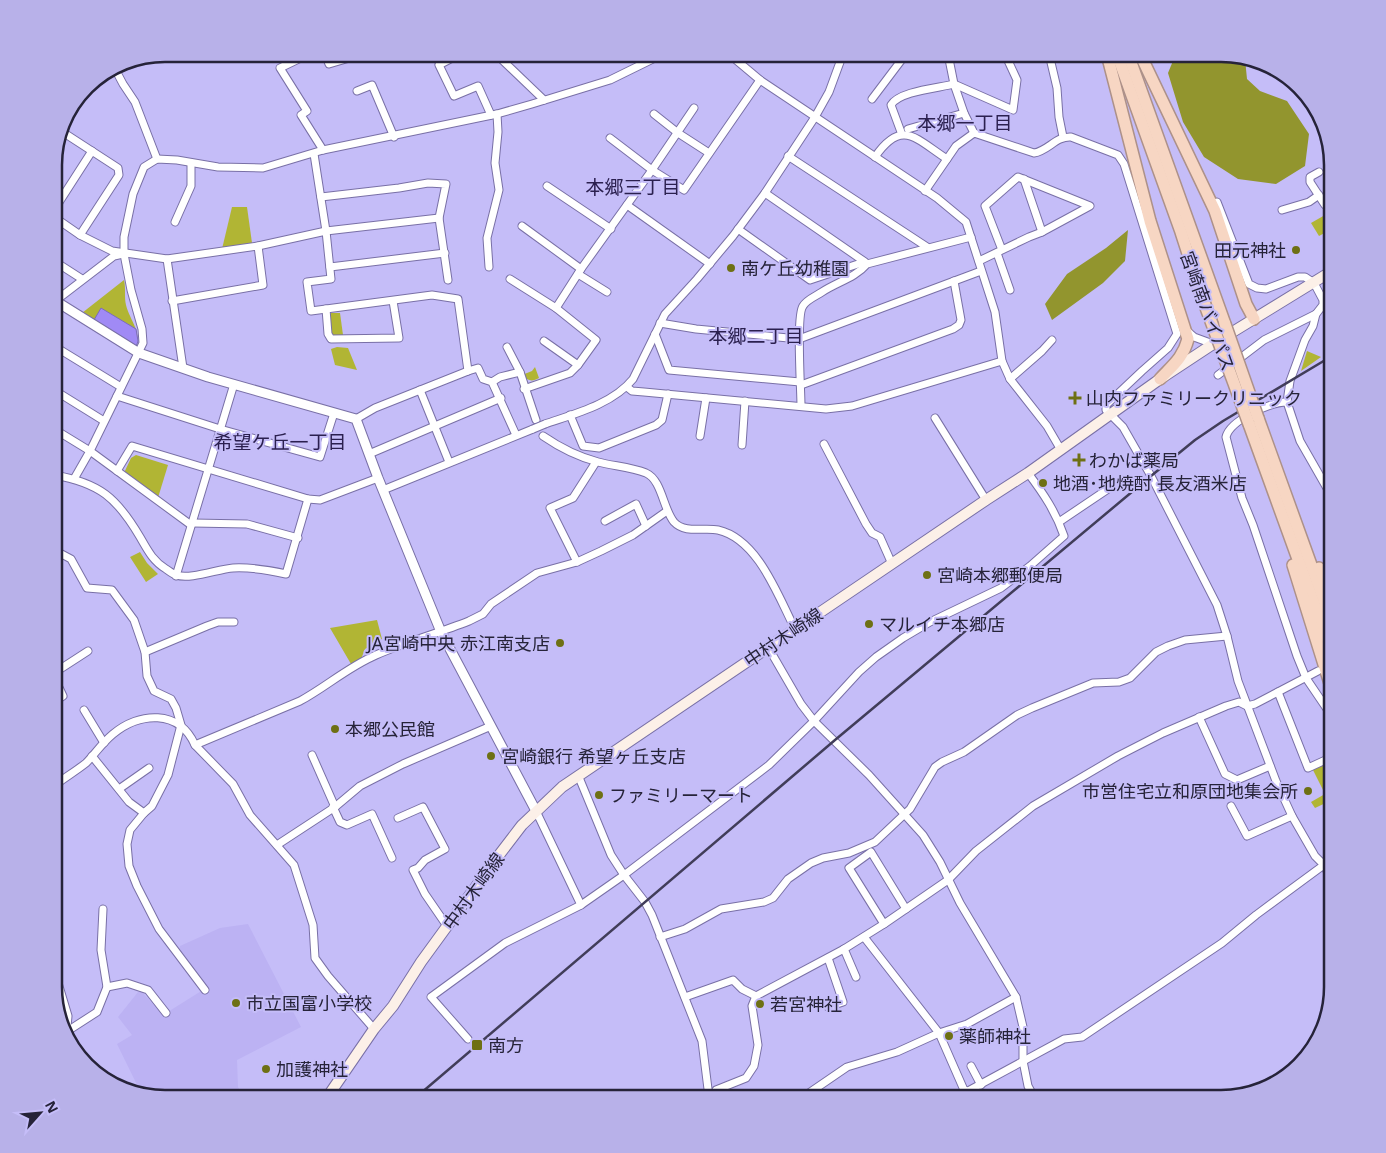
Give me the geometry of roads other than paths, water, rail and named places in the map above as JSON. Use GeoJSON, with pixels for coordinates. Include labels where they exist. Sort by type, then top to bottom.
{"type":"FeatureCollection","features":[{"type":"Feature","properties":{"kind":"highway"},"geometry":{"type":"LineString","coordinates":[[1110,62],[1150,221],[1188,339],[1185,351],[1160,379]]}},
{"type":"Feature","properties":{"kind":"highway","name":"宮崎南バイパス"},"geometry":{"type":"LineString","coordinates":[[1120,62],[1201,294],[1293,515],[1324,601]]}},
{"type":"Feature","properties":{"kind":"highway","name":"宮崎南バイパス"},"geometry":{"type":"LineString","coordinates":[[1131,62],[1225,324],[1270,483],[1324,631]]}},
{"type":"Feature","properties":{"kind":"highway"},"geometry":{"type":"LineString","coordinates":[[1144,62],[1212,203],[1246,304],[1254,319]]}},
{"type":"Feature","properties":{"kind":"highway"},"geometry":{"type":"LineString","coordinates":[[1270,483],[1324,664]]}},
{"type":"Feature","properties":{"kind":"highway"},"geometry":{"type":"LineString","coordinates":[[1293,515],[1324,580]]}},
{"type":"Feature","properties":{"kind":"main road","name":"中村木崎線"},"geometry":{"type":"LineString","coordinates":[[332,1090],[374,1029],[394,1006],[421,962],[522,825],[578,775],[1028,473],[1160,379],[1213,344],[1324,277]]}},
{"type":"Feature","properties":{"kind":"street"},"geometry":{"type":"LineString","coordinates":[[292,62],[280,68],[307,111],[301,115],[323,150]]}},
{"type":"Feature","properties":{"kind":"street"},"geometry":{"type":"LineString","coordinates":[[445,62],[439,65],[454,96],[478,86],[494,115],[498,132],[495,163],[499,190],[487,238],[489,267]]}},
{"type":"Feature","properties":{"kind":"street"},"geometry":{"type":"LineString","coordinates":[[504,62],[544,100]]}},
{"type":"Feature","properties":{"kind":"street"},"geometry":{"type":"LineString","coordinates":[[74,479],[90,451],[143,343],[142,328],[124,254],[124,237],[133,194],[144,167],[157,159],[178,160],[218,167],[263,168],[323,150],[494,115],[610,80],[647,62]]}},
{"type":"Feature","properties":{"kind":"street"},"geometry":{"type":"LineString","coordinates":[[739,62],[760,80],[875,156],[948,207],[966,222],[995,312],[1002,361],[1010,379],[1047,426],[1061,450]]}},
{"type":"Feature","properties":{"kind":"street"},"geometry":{"type":"LineString","coordinates":[[383,490],[516,435],[570,415],[603,401],[627,387],[633,379],[665,314],[710,264],[738,229],[765,193],[815,117],[829,92],[840,62]]}},
{"type":"Feature","properties":{"kind":"street"},"geometry":{"type":"LineString","coordinates":[[872,99],[900,62]]}},
{"type":"Feature","properties":{"kind":"street"},"geometry":{"type":"LineString","coordinates":[[950,62],[954,84],[974,133],[1034,153],[1040,152],[1064,137],[1071,137],[1118,155],[1124,164],[1177,334],[1168,348],[1106,405],[1106,410],[1123,427],[1151,476],[1217,605],[1238,681],[1270,766],[1292,816],[1315,856],[1324,865],[1256,915],[1222,943],[1082,1037],[1064,1039],[970,1090]]}},
{"type":"Feature","properties":{"kind":"street"},"geometry":{"type":"LineString","coordinates":[[964,112],[904,130],[891,105],[894,100],[902,95],[954,84],[1014,110],[1017,80],[1009,62]]}},
{"type":"Feature","properties":{"kind":"street"},"geometry":{"type":"LineString","coordinates":[[1051,62],[1057,88],[1059,116],[1064,137]]}},
{"type":"Feature","properties":{"kind":"street"},"geometry":{"type":"LineString","coordinates":[[118,74],[135,102],[157,159]]}},
{"type":"Feature","properties":{"kind":"street"},"geometry":{"type":"LineString","coordinates":[[610,138],[652,170],[684,190],[760,80]]}},
{"type":"Feature","properties":{"kind":"street"},"geometry":{"type":"LineString","coordinates":[[357,91],[372,85],[394,136]]}},
{"type":"Feature","properties":{"kind":"street"},"geometry":{"type":"LineString","coordinates":[[556,308],[579,271],[611,229],[694,108]]}},
{"type":"Feature","properties":{"kind":"street"},"geometry":{"type":"LineString","coordinates":[[654,114],[678,133],[709,153]]}},
{"type":"Feature","properties":{"kind":"street"},"geometry":{"type":"LineString","coordinates":[[925,192],[956,146],[974,133]]}},
{"type":"Feature","properties":{"kind":"street"},"geometry":{"type":"LineString","coordinates":[[875,156],[885,142],[899,135],[910,134],[947,159]]}},
{"type":"Feature","properties":{"kind":"street"},"geometry":{"type":"LineString","coordinates":[[67,135],[118,168],[119,176],[80,235]]}},
{"type":"Feature","properties":{"kind":"street"},"geometry":{"type":"LineString","coordinates":[[63,196],[92,151]]}},
{"type":"Feature","properties":{"kind":"street"},"geometry":{"type":"LineString","coordinates":[[314,154],[326,231],[331,279],[307,282],[311,311],[432,295],[458,300],[468,371]]}},
{"type":"Feature","properties":{"kind":"street"},"geometry":{"type":"LineString","coordinates":[[788,156],[927,248]]}},
{"type":"Feature","properties":{"kind":"street"},"geometry":{"type":"LineString","coordinates":[[175,222],[191,186],[192,163]]}},
{"type":"Feature","properties":{"kind":"street"},"geometry":{"type":"LineString","coordinates":[[1319,172],[1310,177],[1310,182],[1324,203]]}},
{"type":"Feature","properties":{"kind":"street"},"geometry":{"type":"LineString","coordinates":[[979,261],[1000,252],[1029,236],[1042,232],[1090,206],[1018,177],[985,206],[1000,252],[1010,290]]}},
{"type":"Feature","properties":{"kind":"street"},"geometry":{"type":"LineString","coordinates":[[1024,180],[1042,232]]}},
{"type":"Feature","properties":{"kind":"street"},"geometry":{"type":"LineString","coordinates":[[321,196],[428,183],[446,184],[439,218],[448,280]]}},
{"type":"Feature","properties":{"kind":"street"},"geometry":{"type":"LineString","coordinates":[[547,186],[611,229]]}},
{"type":"Feature","properties":{"kind":"street"},"geometry":{"type":"LineString","coordinates":[[765,193],[865,263]]}},
{"type":"Feature","properties":{"kind":"street"},"geometry":{"type":"LineString","coordinates":[[1282,210],[1309,202],[1319,195]]}},
{"type":"Feature","properties":{"kind":"street"},"geometry":{"type":"LineString","coordinates":[[1217,202],[1249,284],[1257,288],[1266,289],[1298,277],[1305,278],[1314,283],[1323,300],[1323,305],[1316,314],[1313,326],[1305,340],[1290,381],[1287,402],[1300,441],[1324,483]]}},
{"type":"Feature","properties":{"kind":"street"},"geometry":{"type":"LineString","coordinates":[[627,205],[710,264]]}},
{"type":"Feature","properties":{"kind":"street"},"geometry":{"type":"LineString","coordinates":[[63,223],[80,235],[112,251],[167,260],[258,246],[326,231],[439,218]]}},
{"type":"Feature","properties":{"kind":"street"},"geometry":{"type":"LineString","coordinates":[[522,226],[607,292]]}},
{"type":"Feature","properties":{"kind":"street"},"geometry":{"type":"LineString","coordinates":[[738,229],[810,280],[865,263],[972,237]]}},
{"type":"Feature","properties":{"kind":"street"},"geometry":{"type":"LineString","coordinates":[[172,301],[263,285],[258,246]]}},
{"type":"Feature","properties":{"kind":"street"},"geometry":{"type":"LineString","coordinates":[[330,267],[445,253]]}},
{"type":"Feature","properties":{"kind":"street"},"geometry":{"type":"LineString","coordinates":[[63,294],[114,256],[124,254]]}},
{"type":"Feature","properties":{"kind":"street"},"geometry":{"type":"LineString","coordinates":[[167,260],[183,368]]}},
{"type":"Feature","properties":{"kind":"street"},"geometry":{"type":"LineString","coordinates":[[801,406],[799,339],[803,305],[824,290],[855,275],[865,263]]}},
{"type":"Feature","properties":{"kind":"street"},"geometry":{"type":"LineString","coordinates":[[63,267],[82,279]]}},
{"type":"Feature","properties":{"kind":"street"},"geometry":{"type":"LineString","coordinates":[[660,323],[696,329],[799,339],[981,271]]}},
{"type":"Feature","properties":{"kind":"street"},"geometry":{"type":"LineString","coordinates":[[510,279],[556,308],[596,340],[570,373],[524,388]]}},
{"type":"Feature","properties":{"kind":"street"},"geometry":{"type":"LineString","coordinates":[[655,334],[669,370],[801,384],[954,329],[961,320],[954,281]]}},
{"type":"Feature","properties":{"kind":"street"},"geometry":{"type":"LineString","coordinates":[[326,310],[328,334],[332,339],[398,338],[393,301]]}},
{"type":"Feature","properties":{"kind":"street"},"geometry":{"type":"LineString","coordinates":[[63,307],[139,353],[234,384],[356,419],[375,408],[478,368],[483,379],[492,382],[501,398],[516,435]]}},
{"type":"Feature","properties":{"kind":"street"},"geometry":{"type":"LineString","coordinates":[[1218,376],[1264,340],[1316,314]]}},
{"type":"Feature","properties":{"kind":"street"},"geometry":{"type":"LineString","coordinates":[[1185,328],[1194,337],[1213,344]]}},
{"type":"Feature","properties":{"kind":"street"},"geometry":{"type":"LineString","coordinates":[[1010,379],[1052,340]]}},
{"type":"Feature","properties":{"kind":"street"},"geometry":{"type":"LineString","coordinates":[[544,341],[578,365]]}},
{"type":"Feature","properties":{"kind":"street"},"geometry":{"type":"LineString","coordinates":[[507,347],[520,372],[536,420]]}},
{"type":"Feature","properties":{"kind":"street"},"geometry":{"type":"LineString","coordinates":[[63,352],[121,387]]}},
{"type":"Feature","properties":{"kind":"street"},"geometry":{"type":"LineString","coordinates":[[627,387],[632,391],[826,408],[852,406],[1002,361]]}},
{"type":"Feature","properties":{"kind":"street"},"geometry":{"type":"LineString","coordinates":[[492,382],[500,377],[520,372]]}},
{"type":"Feature","properties":{"kind":"street"},"geometry":{"type":"LineString","coordinates":[[176,576],[234,384]]}},
{"type":"Feature","properties":{"kind":"street"},"geometry":{"type":"LineString","coordinates":[[420,390],[449,462]]}},
{"type":"Feature","properties":{"kind":"street"},"geometry":{"type":"LineString","coordinates":[[570,415],[583,446],[599,448],[662,420],[668,394]]}},
{"type":"Feature","properties":{"kind":"street"},"geometry":{"type":"LineString","coordinates":[[63,396],[104,421]]}},
{"type":"Feature","properties":{"kind":"street"},"geometry":{"type":"LineString","coordinates":[[117,396],[220,429],[320,457],[334,413]]}},
{"type":"Feature","properties":{"kind":"street"},"geometry":{"type":"LineString","coordinates":[[369,454],[501,398]]}},
{"type":"Feature","properties":{"kind":"street"},"geometry":{"type":"LineString","coordinates":[[700,436],[706,398]]}},
{"type":"Feature","properties":{"kind":"street"},"geometry":{"type":"LineString","coordinates":[[742,445],[745,401]]}},
{"type":"Feature","properties":{"kind":"street"},"geometry":{"type":"LineString","coordinates":[[1287,402],[1268,405],[1234,424],[1228,430],[1226,437],[1242,498],[1285,621],[1306,678],[1324,704]]}},
{"type":"Feature","properties":{"kind":"street"},"geometry":{"type":"LineString","coordinates":[[935,418],[986,500]]}},
{"type":"Feature","properties":{"kind":"street"},"geometry":{"type":"LineString","coordinates":[[356,419],[441,632],[536,811],[581,905]]}},
{"type":"Feature","properties":{"kind":"street"},"geometry":{"type":"LineString","coordinates":[[63,434],[90,451],[192,524],[247,524],[298,538]]}},
{"type":"Feature","properties":{"kind":"street"},"geometry":{"type":"LineString","coordinates":[[543,436],[556,445],[596,462],[648,474],[659,487],[667,511],[673,521],[681,527],[723,532],[734,537],[752,551],[769,577],[795,629]]}},
{"type":"Feature","properties":{"kind":"street"},"geometry":{"type":"LineString","coordinates":[[824,444],[866,524],[872,533],[880,537],[892,564]]}},
{"type":"Feature","properties":{"kind":"street"},"geometry":{"type":"LineString","coordinates":[[117,471],[132,446],[308,499],[320,500],[378,478]]}},
{"type":"Feature","properties":{"kind":"street"},"geometry":{"type":"LineString","coordinates":[[577,562],[550,508],[572,498],[596,462]]}},
{"type":"Feature","properties":{"kind":"street"},"geometry":{"type":"LineString","coordinates":[[468,1039],[432,997],[505,943],[581,905],[624,875],[769,765],[876,656],[930,622],[1001,588],[1064,536],[1047,499],[1028,473]]}},
{"type":"Feature","properties":{"kind":"street"},"geometry":{"type":"LineString","coordinates":[[63,477],[92,485],[111,498],[124,513],[156,562],[176,576],[247,567],[286,574],[308,499]]}},
{"type":"Feature","properties":{"kind":"street"},"geometry":{"type":"LineString","coordinates":[[1059,522],[1108,489]]}},
{"type":"Feature","properties":{"kind":"street"},"geometry":{"type":"LineString","coordinates":[[605,521],[636,504],[646,526]]}},
{"type":"Feature","properties":{"kind":"street"},"geometry":{"type":"LineString","coordinates":[[195,745],[300,701],[376,655],[441,632],[483,614],[491,604],[538,574],[577,562],[609,547],[646,526],[667,511]]}},
{"type":"Feature","properties":{"kind":"street"},"geometry":{"type":"LineString","coordinates":[[63,555],[71,559],[87,588],[112,590],[134,620],[145,652],[147,676],[154,690],[171,699],[176,708],[181,725],[168,775],[152,806],[130,830],[127,844],[129,866],[159,929],[205,990]]}},
{"type":"Feature","properties":{"kind":"street"},"geometry":{"type":"LineString","coordinates":[[145,652],[218,622],[234,622]]}},
{"type":"Feature","properties":{"kind":"street"},"geometry":{"type":"LineString","coordinates":[[884,924],[849,868],[905,814],[934,767],[964,752],[1017,715],[1032,708],[1093,683],[1119,682],[1130,678],[1156,652],[1168,646],[1185,640],[1227,636]]}},
{"type":"Feature","properties":{"kind":"street"},"geometry":{"type":"LineString","coordinates":[[768,647],[801,704],[814,721],[905,814],[923,836],[940,862],[960,903],[1016,997],[1023,1028],[1023,1061],[1030,1090]]}},
{"type":"Feature","properties":{"kind":"street"},"geometry":{"type":"LineString","coordinates":[[63,667],[88,651]]}},
{"type":"Feature","properties":{"kind":"street"},"geometry":{"type":"LineString","coordinates":[[716,1090],[746,1078],[754,1066],[758,1045],[752,1006],[756,996],[844,949],[884,924],[948,880],[976,851],[1033,806],[1118,756],[1163,732],[1232,704],[1239,702],[1247,706],[1256,704],[1318,671]]}},
{"type":"Feature","properties":{"kind":"street"},"geometry":{"type":"LineString","coordinates":[[1278,692],[1308,768],[1324,761]]}},
{"type":"Feature","properties":{"kind":"street"},"geometry":{"type":"LineString","coordinates":[[84,710],[104,743]]}},
{"type":"Feature","properties":{"kind":"street"},"geometry":{"type":"LineString","coordinates":[[1199,717],[1225,774],[1237,780],[1270,766]]}},
{"type":"Feature","properties":{"kind":"street"},"geometry":{"type":"LineString","coordinates":[[63,779],[86,762],[114,733],[129,725],[150,718],[170,719],[181,725],[192,738],[195,745],[233,784],[250,815],[294,865],[313,925],[315,958],[328,976],[374,1029]]}},
{"type":"Feature","properties":{"kind":"street"},"geometry":{"type":"LineString","coordinates":[[277,845],[334,807],[360,786],[403,764],[491,726]]}},
{"type":"Feature","properties":{"kind":"street"},"geometry":{"type":"LineString","coordinates":[[312,755],[340,822],[347,824],[372,814],[392,858]]}},
{"type":"Feature","properties":{"kind":"street"},"geometry":{"type":"LineString","coordinates":[[92,756],[129,802],[144,813]]}},
{"type":"Feature","properties":{"kind":"street"},"geometry":{"type":"LineString","coordinates":[[119,789],[149,768]]}},
{"type":"Feature","properties":{"kind":"street"},"geometry":{"type":"LineString","coordinates":[[578,775],[611,855],[645,902],[652,915],[702,1041],[706,1090]]}},
{"type":"Feature","properties":{"kind":"street"},"geometry":{"type":"LineString","coordinates":[[1231,806],[1247,836],[1292,816]]}},
{"type":"Feature","properties":{"kind":"street"},"geometry":{"type":"LineString","coordinates":[[398,818],[423,807],[445,849],[425,860],[418,868],[413,870],[425,894],[447,926]]}},
{"type":"Feature","properties":{"kind":"street"},"geometry":{"type":"LineString","coordinates":[[869,849],[906,909]]}},
{"type":"Feature","properties":{"kind":"street"},"geometry":{"type":"LineString","coordinates":[[660,937],[685,929],[721,910],[764,902],[773,898],[788,879],[823,858],[869,849]]}},
{"type":"Feature","properties":{"kind":"street"},"geometry":{"type":"LineString","coordinates":[[72,1031],[97,1012],[107,987],[101,950],[103,909]]}},
{"type":"Feature","properties":{"kind":"street"},"geometry":{"type":"LineString","coordinates":[[864,936],[939,1032],[964,1090]]}},
{"type":"Feature","properties":{"kind":"street"},"geometry":{"type":"LineString","coordinates":[[844,949],[856,977]]}},
{"type":"Feature","properties":{"kind":"street"},"geometry":{"type":"LineString","coordinates":[[828,958],[843,1002],[828,1007]]}},
{"type":"Feature","properties":{"kind":"street"},"geometry":{"type":"LineString","coordinates":[[685,997],[733,980],[742,989],[756,996]]}},
{"type":"Feature","properties":{"kind":"street"},"geometry":{"type":"LineString","coordinates":[[107,987],[127,983],[148,990],[166,1013]]}},
{"type":"Feature","properties":{"kind":"street"},"geometry":{"type":"LineString","coordinates":[[813,1090],[847,1067],[897,1052],[939,1032],[967,1024],[1016,997]]}},
{"type":"Feature","properties":{"kind":"street"},"geometry":{"type":"LineString","coordinates":[[972,1066],[981,1085]]}},
{"type":"Feature","properties":{"kind":"railway"},"geometry":{"type":"LineString","coordinates":[[425,1090],[835,740],[1195,440],[1223,421],[1324,361]]}},
{"type":"Feature","properties":{"kind":"place","name":"田元神社"},"geometry":{"type":"Point","coordinates":[1296,250]}},
{"type":"Feature","properties":{"kind":"place","name":"南ケ丘幼稚園"},"geometry":{"type":"Point","coordinates":[731,268]}},
{"type":"Feature","properties":{"kind":"place","name":"山内ファミリークリニック"},"geometry":{"type":"Point","coordinates":[1075,398]}},
{"type":"Feature","properties":{"kind":"place","name":"わかば薬局"},"geometry":{"type":"Point","coordinates":[1079,460]}},
{"type":"Feature","properties":{"kind":"place","name":"地酒･地焼酎 長友酒米店"},"geometry":{"type":"Point","coordinates":[1043,483]}},
{"type":"Feature","properties":{"kind":"place","name":"宮崎本郷郵便局"},"geometry":{"type":"Point","coordinates":[927,575]}},
{"type":"Feature","properties":{"kind":"place","name":"マルイチ本郷店"},"geometry":{"type":"Point","coordinates":[869,624]}},
{"type":"Feature","properties":{"kind":"place","name":"JA宮崎中央 赤江南支店"},"geometry":{"type":"Point","coordinates":[560,643]}},
{"type":"Feature","properties":{"kind":"place","name":"本郷公民館"},"geometry":{"type":"Point","coordinates":[335,729]}},
{"type":"Feature","properties":{"kind":"place","name":"宮崎銀行 希望ヶ丘支店"},"geometry":{"type":"Point","coordinates":[491,756]}},
{"type":"Feature","properties":{"kind":"place","name":"市営住宅立和原団地集会所"},"geometry":{"type":"Point","coordinates":[1308,791]}},
{"type":"Feature","properties":{"kind":"place","name":"ファミリーマート"},"geometry":{"type":"Point","coordinates":[599,795]}},
{"type":"Feature","properties":{"kind":"place","name":"市立国富小学校"},"geometry":{"type":"Point","coordinates":[236,1003]}},
{"type":"Feature","properties":{"kind":"place","name":"若宮神社"},"geometry":{"type":"Point","coordinates":[760,1004]}},
{"type":"Feature","properties":{"kind":"place","name":"薬師神社"},"geometry":{"type":"Point","coordinates":[949,1036]}},
{"type":"Feature","properties":{"kind":"place","name":"南方"},"geometry":{"type":"Point","coordinates":[477,1045]}},
{"type":"Feature","properties":{"kind":"place","name":"加護神社"},"geometry":{"type":"Point","coordinates":[266,1069]}},
{"type":"Feature","properties":{"kind":"district","name":"本郷一丁目"},"geometry":{"type":"Point","coordinates":[965,123]}},
{"type":"Feature","properties":{"kind":"district","name":"本郷三丁目"},"geometry":{"type":"Point","coordinates":[633,187]}},
{"type":"Feature","properties":{"kind":"district","name":"本郷二丁目"},"geometry":{"type":"Point","coordinates":[756,336]}},
{"type":"Feature","properties":{"kind":"district","name":"希望ケ丘一丁目"},"geometry":{"type":"Point","coordinates":[280,442]}}]}
